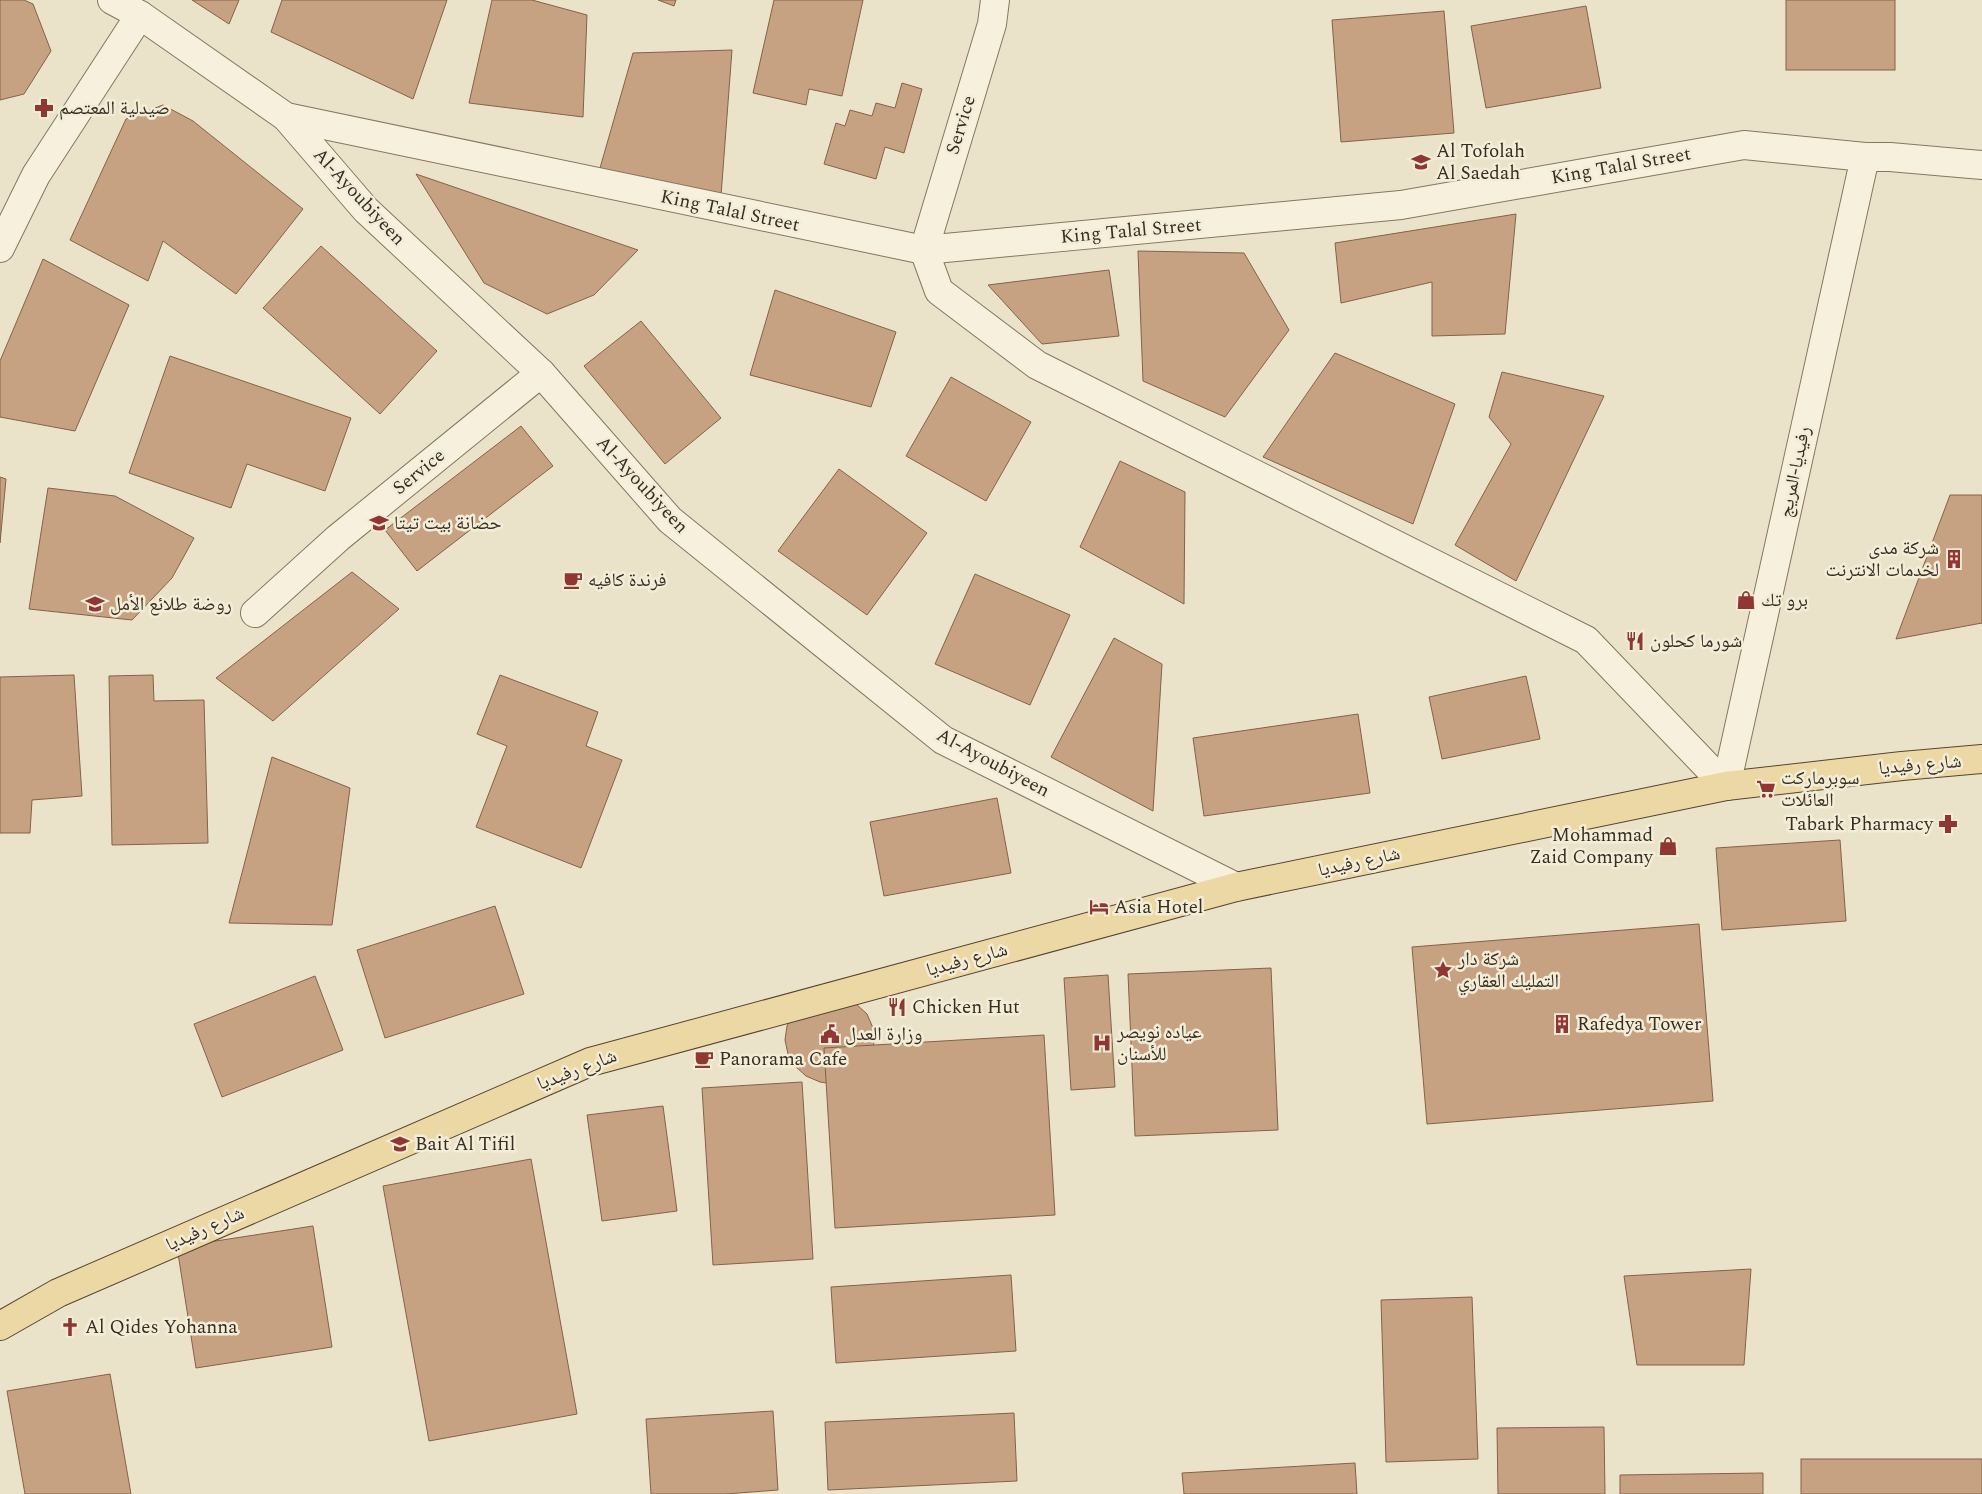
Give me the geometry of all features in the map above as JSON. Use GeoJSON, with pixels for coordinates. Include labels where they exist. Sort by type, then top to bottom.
{"type":"FeatureCollection","features":[{"type":"Feature","properties":{"kind":"main road","name":"شارع رفيديا"},"geometry":{"type":"LineString","coordinates":[[0,1326],[58,1294],[590,1062],[1236,887],[1726,786],[1982,759]]}},
{"type":"Feature","properties":{"kind":"street","name":"Al-Ayoubiyeen"},"geometry":{"type":"LineString","coordinates":[[112,0],[140,15],[286,118],[366,210],[541,373],[670,520],[943,740],[1236,887]]}},
{"type":"Feature","properties":{"kind":"street","name":"Service"},"geometry":{"type":"LineString","coordinates":[[924,250],[992,24],[995,0]]}},
{"type":"Feature","properties":{"kind":"street"},"geometry":{"type":"LineString","coordinates":[[0,248],[36,175],[140,15]]}},
{"type":"Feature","properties":{"kind":"street","name":"King Talal Street"},"geometry":{"type":"LineString","coordinates":[[286,118],[924,250],[1401,205],[1744,145],[1865,157],[1890,157],[1982,165]]}},
{"type":"Feature","properties":{"kind":"street","name":"رفيديا-المريج"},"geometry":{"type":"LineString","coordinates":[[1726,786],[1865,157]]}},
{"type":"Feature","properties":{"kind":"street"},"geometry":{"type":"LineString","coordinates":[[924,250],[939,291],[1037,365],[1586,640],[1726,786]]}},
{"type":"Feature","properties":{"kind":"street","name":"Service"},"geometry":{"type":"LineString","coordinates":[[256,613],[338,538],[541,373]]}},
{"type":"Feature","properties":{"kind":"building"},"geometry":{"type":"Polygon","coordinates":[[[0,0],[24,0],[33,4],[51,51],[24,94],[0,100],[0,0]]]}},
{"type":"Feature","properties":{"kind":"building"},"geometry":{"type":"Polygon","coordinates":[[[192,0],[239,0],[229,24],[192,0]]]}},
{"type":"Feature","properties":{"kind":"building"},"geometry":{"type":"Polygon","coordinates":[[[282,0],[447,0],[413,99],[271,32],[282,0]]]}},
{"type":"Feature","properties":{"kind":"building"},"geometry":{"type":"Polygon","coordinates":[[[492,0],[532,0],[587,15],[583,117],[469,103],[492,0]]]}},
{"type":"Feature","properties":{"kind":"building"},"geometry":{"type":"Polygon","coordinates":[[[658,0],[676,0],[674,6],[658,0]]]}},
{"type":"Feature","properties":{"kind":"building"},"geometry":{"type":"Polygon","coordinates":[[[774,0],[863,0],[842,96],[809,89],[806,105],[753,93],[774,0]]]}},
{"type":"Feature","properties":{"kind":"building"},"geometry":{"type":"Polygon","coordinates":[[[1786,0],[1895,0],[1895,70],[1786,70],[1786,0]]]}},
{"type":"Feature","properties":{"kind":"building"},"geometry":{"type":"Polygon","coordinates":[[[1586,6],[1601,88],[1486,108],[1471,26],[1586,6]]]}},
{"type":"Feature","properties":{"kind":"building"},"geometry":{"type":"Polygon","coordinates":[[[1444,11],[1454,133],[1341,142],[1332,20],[1444,11]]]}},
{"type":"Feature","properties":{"kind":"building"},"geometry":{"type":"Polygon","coordinates":[[[732,50],[720,209],[596,182],[633,53],[732,50]]]}},
{"type":"Feature","properties":{"kind":"building"},"geometry":{"type":"Polygon","coordinates":[[[902,83],[922,89],[904,153],[885,147],[876,179],[824,164],[836,123],[845,126],[850,110],[872,116],[876,103],[895,108],[902,83]]]}},
{"type":"Feature","properties":{"kind":"building"},"geometry":{"type":"Polygon","coordinates":[[[163,105],[193,121],[303,209],[236,294],[163,241],[148,281],[70,240],[126,119],[163,105]]]}},
{"type":"Feature","properties":{"kind":"building"},"geometry":{"type":"Polygon","coordinates":[[[416,174],[638,250],[594,295],[547,314],[484,283],[416,174]]]}},
{"type":"Feature","properties":{"kind":"building"},"geometry":{"type":"Polygon","coordinates":[[[1516,214],[1505,334],[1432,336],[1432,282],[1341,303],[1335,243],[1516,214]]]}},
{"type":"Feature","properties":{"kind":"building"},"geometry":{"type":"Polygon","coordinates":[[[321,246],[437,351],[380,414],[263,308],[321,246]]]}},
{"type":"Feature","properties":{"kind":"building"},"geometry":{"type":"Polygon","coordinates":[[[1138,251],[1244,253],[1289,330],[1225,417],[1143,381],[1138,251]]]}},
{"type":"Feature","properties":{"kind":"building"},"geometry":{"type":"Polygon","coordinates":[[[43,259],[129,305],[75,431],[0,417],[0,361],[43,259]]]}},
{"type":"Feature","properties":{"kind":"building"},"geometry":{"type":"Polygon","coordinates":[[[1109,270],[1119,336],[1042,344],[988,285],[1109,270]]]}},
{"type":"Feature","properties":{"kind":"building"},"geometry":{"type":"Polygon","coordinates":[[[775,290],[896,332],[871,407],[750,375],[775,290]]]}},
{"type":"Feature","properties":{"kind":"building"},"geometry":{"type":"Polygon","coordinates":[[[641,321],[721,418],[665,464],[584,366],[641,321]]]}},
{"type":"Feature","properties":{"kind":"building"},"geometry":{"type":"Polygon","coordinates":[[[1335,353],[1455,404],[1413,524],[1263,457],[1335,353]]]}},
{"type":"Feature","properties":{"kind":"building"},"geometry":{"type":"Polygon","coordinates":[[[170,356],[351,418],[325,491],[247,464],[231,508],[129,473],[170,356]]]}},
{"type":"Feature","properties":{"kind":"building"},"geometry":{"type":"Polygon","coordinates":[[[1502,372],[1604,396],[1516,581],[1455,545],[1511,444],[1489,417],[1502,372]]]}},
{"type":"Feature","properties":{"kind":"building"},"geometry":{"type":"Polygon","coordinates":[[[951,377],[1031,422],[986,501],[906,456],[951,377]]]}},
{"type":"Feature","properties":{"kind":"building"},"geometry":{"type":"Polygon","coordinates":[[[521,426],[553,466],[417,571],[385,530],[521,426]]]}},
{"type":"Feature","properties":{"kind":"building"},"geometry":{"type":"Polygon","coordinates":[[[1120,461],[1185,492],[1184,604],[1080,547],[1120,461]]]}},
{"type":"Feature","properties":{"kind":"building"},"geometry":{"type":"Polygon","coordinates":[[[839,469],[927,533],[867,615],[778,551],[839,469]]]}},
{"type":"Feature","properties":{"kind":"building"},"geometry":{"type":"Polygon","coordinates":[[[0,477],[6,479],[0,543],[0,477]]]}},
{"type":"Feature","properties":{"kind":"building"},"geometry":{"type":"Polygon","coordinates":[[[48,488],[115,496],[194,538],[172,578],[132,620],[29,609],[48,488]]]}},
{"type":"Feature","properties":{"kind":"building","name":"شركة مدى لخدمات الانترنت"},"geometry":{"type":"Polygon","coordinates":[[[1950,495],[1982,495],[1982,623],[1896,639],[1950,495]]]}},
{"type":"Feature","properties":{"kind":"building"},"geometry":{"type":"Polygon","coordinates":[[[352,572],[399,609],[273,721],[216,678],[352,572]]]}},
{"type":"Feature","properties":{"kind":"building"},"geometry":{"type":"Polygon","coordinates":[[[975,574],[1070,615],[1030,705],[935,664],[975,574]]]}},
{"type":"Feature","properties":{"kind":"building"},"geometry":{"type":"Polygon","coordinates":[[[1114,638],[1162,664],[1153,811],[1051,757],[1114,638]]]}},
{"type":"Feature","properties":{"kind":"building"},"geometry":{"type":"Polygon","coordinates":[[[74,675],[82,796],[32,800],[30,833],[0,833],[0,677],[74,675]]]}},
{"type":"Feature","properties":{"kind":"building"},"geometry":{"type":"Polygon","coordinates":[[[153,675],[154,701],[204,700],[208,843],[112,845],[109,676],[153,675]]]}},
{"type":"Feature","properties":{"kind":"building"},"geometry":{"type":"Polygon","coordinates":[[[500,675],[598,712],[586,746],[622,760],[581,868],[476,827],[507,746],[477,734],[500,675]]]}},
{"type":"Feature","properties":{"kind":"building"},"geometry":{"type":"Polygon","coordinates":[[[1526,676],[1540,739],[1442,759],[1429,697],[1526,676]]]}},
{"type":"Feature","properties":{"kind":"building"},"geometry":{"type":"Polygon","coordinates":[[[1358,714],[1370,793],[1204,816],[1193,738],[1358,714]]]}},
{"type":"Feature","properties":{"kind":"building"},"geometry":{"type":"Polygon","coordinates":[[[272,757],[350,788],[332,925],[229,923],[272,757]]]}},
{"type":"Feature","properties":{"kind":"building"},"geometry":{"type":"Polygon","coordinates":[[[997,798],[1011,873],[884,896],[870,822],[997,798]]]}},
{"type":"Feature","properties":{"kind":"building"},"geometry":{"type":"Polygon","coordinates":[[[1840,840],[1846,921],[1722,930],[1716,848],[1840,840]]]}},
{"type":"Feature","properties":{"kind":"building"},"geometry":{"type":"Polygon","coordinates":[[[495,906],[524,994],[385,1038],[357,950],[495,906]]]}},
{"type":"Feature","properties":{"kind":"building","name":"Rafedya Tower"},"geometry":{"type":"Polygon","coordinates":[[[1699,924],[1713,1101],[1427,1124],[1412,947],[1699,924]]]}},
{"type":"Feature","properties":{"kind":"building"},"geometry":{"type":"Polygon","coordinates":[[[1271,968],[1278,1130],[1135,1136],[1128,974],[1271,968]]]}},
{"type":"Feature","properties":{"kind":"building"},"geometry":{"type":"Polygon","coordinates":[[[1108,975],[1115,1087],[1071,1090],[1064,978],[1108,975]]]}},
{"type":"Feature","properties":{"kind":"building"},"geometry":{"type":"Polygon","coordinates":[[[315,976],[343,1050],[222,1097],[194,1024],[315,976]]]}},
{"type":"Feature","properties":{"kind":"building","name":"وزارة العدل"},"geometry":{"type":"Polygon","coordinates":[[[856,1004],[867,1014],[873,1028],[874,1043],[870,1057],[862,1070],[849,1079],[833,1084],[820,1082],[806,1076],[795,1066],[788,1054],[785,1040],[787,1026],[794,1013],[856,1004]]]}},
{"type":"Feature","properties":{"kind":"building"},"geometry":{"type":"Polygon","coordinates":[[[1044,1035],[1055,1215],[835,1228],[824,1048],[1044,1035]]]}},
{"type":"Feature","properties":{"kind":"building"},"geometry":{"type":"Polygon","coordinates":[[[802,1082],[813,1259],[713,1265],[702,1088],[802,1082]]]}},
{"type":"Feature","properties":{"kind":"building"},"geometry":{"type":"Polygon","coordinates":[[[663,1106],[677,1211],[602,1221],[587,1115],[663,1106]]]}},
{"type":"Feature","properties":{"kind":"building"},"geometry":{"type":"Polygon","coordinates":[[[531,1159],[577,1414],[429,1441],[383,1186],[531,1159]]]}},
{"type":"Feature","properties":{"kind":"building"},"geometry":{"type":"Polygon","coordinates":[[[313,1226],[332,1347],[196,1368],[177,1247],[313,1226]]]}},
{"type":"Feature","properties":{"kind":"building"},"geometry":{"type":"Polygon","coordinates":[[[1751,1269],[1744,1365],[1637,1365],[1624,1276],[1751,1269]]]}},
{"type":"Feature","properties":{"kind":"building"},"geometry":{"type":"Polygon","coordinates":[[[1011,1275],[1016,1351],[836,1363],[831,1287],[1011,1275]]]}},
{"type":"Feature","properties":{"kind":"building"},"geometry":{"type":"Polygon","coordinates":[[[1472,1297],[1478,1459],[1386,1462],[1381,1300],[1472,1297]]]}},
{"type":"Feature","properties":{"kind":"building"},"geometry":{"type":"Polygon","coordinates":[[[110,1374],[131,1494],[25,1494],[7,1391],[110,1374]]]}},
{"type":"Feature","properties":{"kind":"building"},"geometry":{"type":"Polygon","coordinates":[[[773,1411],[778,1490],[725,1494],[651,1494],[646,1419],[773,1411]]]}},
{"type":"Feature","properties":{"kind":"building"},"geometry":{"type":"Polygon","coordinates":[[[1014,1413],[1017,1481],[828,1490],[825,1422],[1014,1413]]]}},
{"type":"Feature","properties":{"kind":"building"},"geometry":{"type":"Polygon","coordinates":[[[1604,1427],[1605,1494],[1498,1494],[1497,1428],[1604,1427]]]}},
{"type":"Feature","properties":{"kind":"building"},"geometry":{"type":"Polygon","coordinates":[[[1801,1459],[1982,1459],[1982,1494],[1801,1494],[1801,1459]]]}},
{"type":"Feature","properties":{"kind":"building"},"geometry":{"type":"Polygon","coordinates":[[[1355,1463],[1357,1494],[1184,1494],[1182,1473],[1355,1463]]]}},
{"type":"Feature","properties":{"kind":"building"},"geometry":{"type":"Polygon","coordinates":[[[1763,1473],[1763,1494],[1620,1494],[1620,1475],[1763,1473]]]}},
{"type":"Feature","properties":{"kind":"place","name":"صيدلية المعتصم"},"geometry":{"type":"Point","coordinates":[44,108]}},
{"type":"Feature","properties":{"kind":"place","name":"Al Tofolah Al Saedah"},"geometry":{"type":"Point","coordinates":[1421,162]}},
{"type":"Feature","properties":{"kind":"place","name":"حضانة بيت تيتا"},"geometry":{"type":"Point","coordinates":[379,523]}},
{"type":"Feature","properties":{"kind":"place","name":"شركة مدى لخدمات الانترنت"},"geometry":{"type":"Point","coordinates":[1954,559]}},
{"type":"Feature","properties":{"kind":"place","name":"فرندة كافيه"},"geometry":{"type":"Point","coordinates":[573,580]}},
{"type":"Feature","properties":{"kind":"place","name":"برو تك"},"geometry":{"type":"Point","coordinates":[1746,600]}},
{"type":"Feature","properties":{"kind":"place","name":"روضة طلائع الأمل"},"geometry":{"type":"Point","coordinates":[95,604]}},
{"type":"Feature","properties":{"kind":"place","name":"شورما كحلون"},"geometry":{"type":"Point","coordinates":[1635,641]}},
{"type":"Feature","properties":{"kind":"place","name":"سوبرماركت العائلات"},"geometry":{"type":"Point","coordinates":[1766,789]}},
{"type":"Feature","properties":{"kind":"place","name":"Tabark Pharmacy"},"geometry":{"type":"Point","coordinates":[1948,824]}},
{"type":"Feature","properties":{"kind":"place","name":"Mohammad Zaid Company"},"geometry":{"type":"Point","coordinates":[1668,846]}},
{"type":"Feature","properties":{"kind":"place","name":"Asia Hotel"},"geometry":{"type":"Point","coordinates":[1099,907]}},
{"type":"Feature","properties":{"kind":"place","name":"شركة دار التمليك العقاري"},"geometry":{"type":"Point","coordinates":[1443,970]}},
{"type":"Feature","properties":{"kind":"place","name":"Chicken Hut"},"geometry":{"type":"Point","coordinates":[897,1007]}},
{"type":"Feature","properties":{"kind":"place","name":"Rafedya Tower"},"geometry":{"type":"Point","coordinates":[1562,1024]}},
{"type":"Feature","properties":{"kind":"place","name":"وزارة العدل"},"geometry":{"type":"Point","coordinates":[830,1034]}},
{"type":"Feature","properties":{"kind":"place","name":"عياده نويصر للأسنان"},"geometry":{"type":"Point","coordinates":[1102,1043]}},
{"type":"Feature","properties":{"kind":"place","name":"Panorama Cafe"},"geometry":{"type":"Point","coordinates":[704,1059]}},
{"type":"Feature","properties":{"kind":"place","name":"Bait Al Tifil"},"geometry":{"type":"Point","coordinates":[400,1144]}},
{"type":"Feature","properties":{"kind":"place","name":"Al Qides Yohanna"},"geometry":{"type":"Point","coordinates":[70,1327]}}]}
